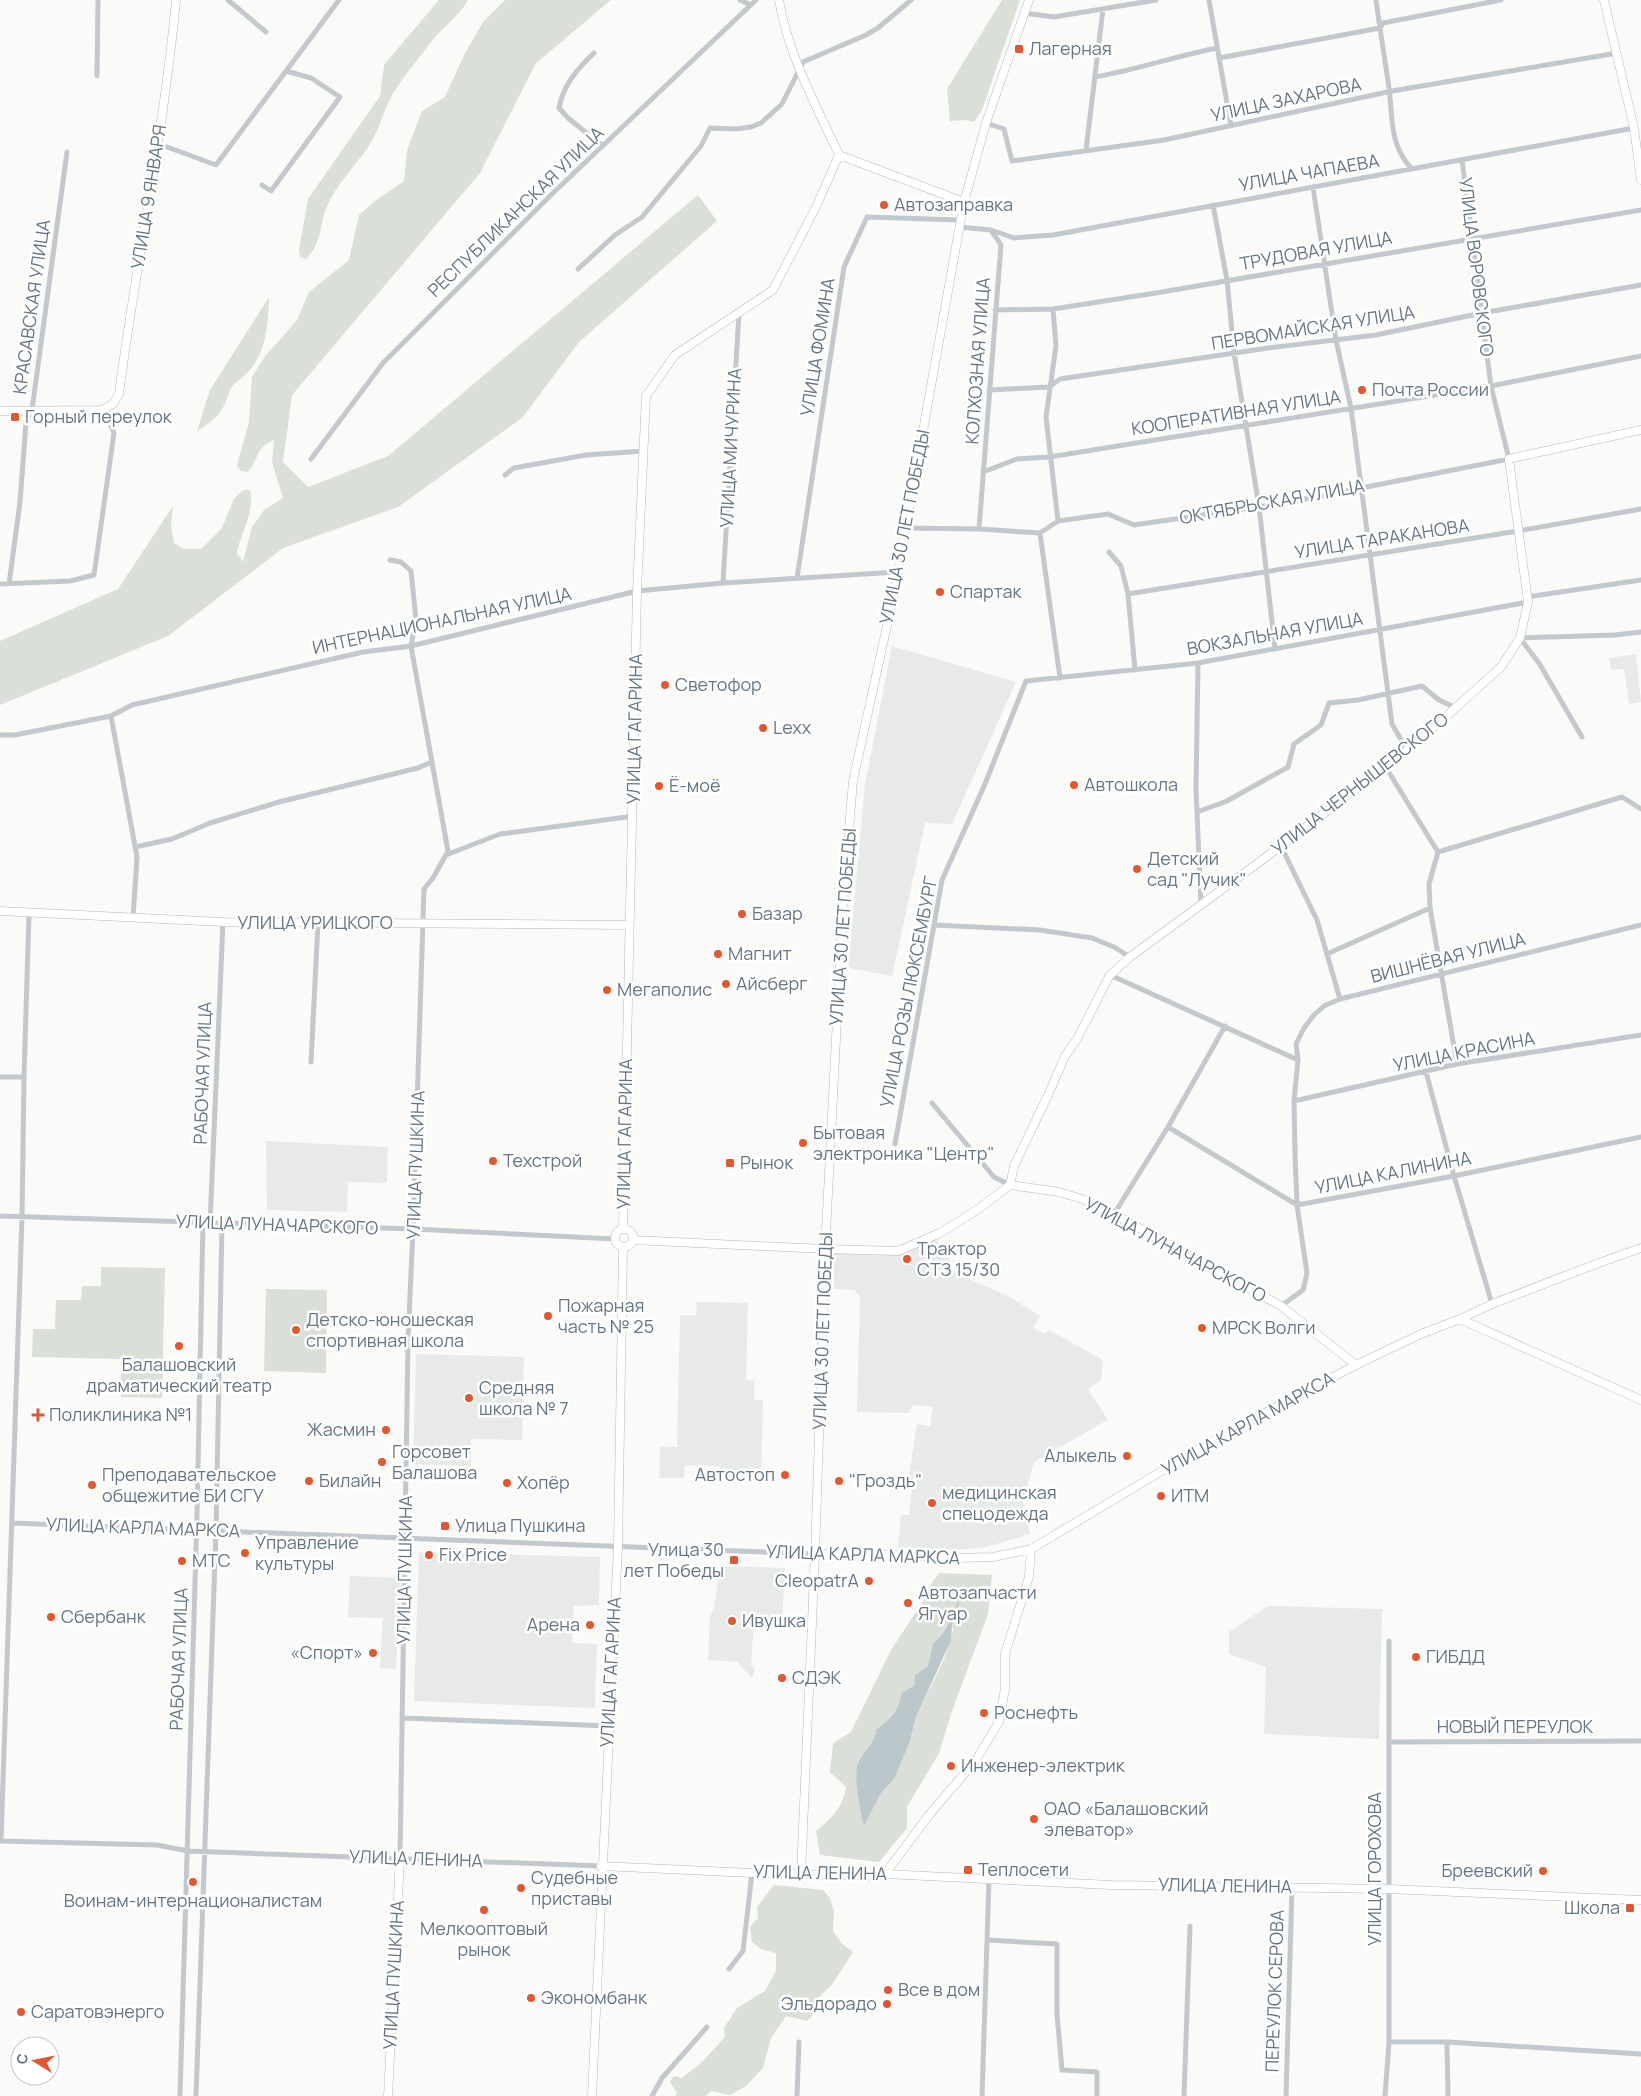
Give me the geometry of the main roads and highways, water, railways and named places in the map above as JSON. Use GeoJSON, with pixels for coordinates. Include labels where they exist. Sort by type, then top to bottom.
{"type":"FeatureCollection","features":[{"type":"Feature","properties":{"kind":"place","name":"Лагерная"},"geometry":{"type":"Point","coordinates":[1019,49]}},
{"type":"Feature","properties":{"kind":"place","name":"Автозаправка"},"geometry":{"type":"Point","coordinates":[884,205]}},
{"type":"Feature","properties":{"kind":"place","name":"Почта России"},"geometry":{"type":"Point","coordinates":[1362,390]}},
{"type":"Feature","properties":{"kind":"place","name":"Горный переулок"},"geometry":{"type":"Point","coordinates":[15,417]}},
{"type":"Feature","properties":{"kind":"place","name":"Спартак"},"geometry":{"type":"Point","coordinates":[940,592]}},
{"type":"Feature","properties":{"kind":"place","name":"Светофор"},"geometry":{"type":"Point","coordinates":[665,685]}},
{"type":"Feature","properties":{"kind":"place","name":"Lexx"},"geometry":{"type":"Point","coordinates":[763,728]}},
{"type":"Feature","properties":{"kind":"place","name":"Автошкола"},"geometry":{"type":"Point","coordinates":[1074,785]}},
{"type":"Feature","properties":{"kind":"place","name":"Ё-моё"},"geometry":{"type":"Point","coordinates":[659,786]}},
{"type":"Feature","properties":{"kind":"place","name":"Детский сад \"Лучик\""},"geometry":{"type":"Point","coordinates":[1137,869]}},
{"type":"Feature","properties":{"kind":"place","name":"Базар"},"geometry":{"type":"Point","coordinates":[742,914]}},
{"type":"Feature","properties":{"kind":"place","name":"Магнит"},"geometry":{"type":"Point","coordinates":[718,954]}},
{"type":"Feature","properties":{"kind":"place","name":"Айсберг"},"geometry":{"type":"Point","coordinates":[726,984]}},
{"type":"Feature","properties":{"kind":"place","name":"Мегаполис"},"geometry":{"type":"Point","coordinates":[607,990]}},
{"type":"Feature","properties":{"kind":"place","name":"Бытовая электроника \"Центр\""},"geometry":{"type":"Point","coordinates":[803,1143]}},
{"type":"Feature","properties":{"kind":"place","name":"Техстрой"},"geometry":{"type":"Point","coordinates":[493,1161]}},
{"type":"Feature","properties":{"kind":"place","name":"Рынок"},"geometry":{"type":"Point","coordinates":[730,1163]}},
{"type":"Feature","properties":{"kind":"place","name":"Трактор СТЗ 15/30"},"geometry":{"type":"Point","coordinates":[907,1259]}},
{"type":"Feature","properties":{"kind":"place","name":"Пожарная часть № 25"},"geometry":{"type":"Point","coordinates":[548,1316]}},
{"type":"Feature","properties":{"kind":"place","name":"МРСК Волги"},"geometry":{"type":"Point","coordinates":[1202,1328]}},
{"type":"Feature","properties":{"kind":"place","name":"Детско-юношеская спортивная школа"},"geometry":{"type":"Point","coordinates":[296,1330]}},
{"type":"Feature","properties":{"kind":"place","name":"Балашовский драматический театр"},"geometry":{"type":"Point","coordinates":[179,1346]}},
{"type":"Feature","properties":{"kind":"place","name":"Средняя школа № 7"},"geometry":{"type":"Point","coordinates":[469,1398]}},
{"type":"Feature","properties":{"kind":"place","name":"Поликлиника №1"},"geometry":{"type":"Point","coordinates":[38,1415]}},
{"type":"Feature","properties":{"kind":"place","name":"Жасмин"},"geometry":{"type":"Point","coordinates":[386,1430]}},
{"type":"Feature","properties":{"kind":"place","name":"Алыкель"},"geometry":{"type":"Point","coordinates":[1127,1456]}},
{"type":"Feature","properties":{"kind":"place","name":"Горсовет Балашова"},"geometry":{"type":"Point","coordinates":[382,1462]}},
{"type":"Feature","properties":{"kind":"place","name":"Автостоп"},"geometry":{"type":"Point","coordinates":[785,1475]}},
{"type":"Feature","properties":{"kind":"place","name":"Билайн"},"geometry":{"type":"Point","coordinates":[309,1481]}},
{"type":"Feature","properties":{"kind":"place","name":"\"Гроздь\""},"geometry":{"type":"Point","coordinates":[839,1481]}},
{"type":"Feature","properties":{"kind":"place","name":"Хопёр"},"geometry":{"type":"Point","coordinates":[507,1483]}},
{"type":"Feature","properties":{"kind":"place","name":"Преподавательское общежитие БИ СГУ"},"geometry":{"type":"Point","coordinates":[92,1485]}},
{"type":"Feature","properties":{"kind":"place","name":"ИТМ"},"geometry":{"type":"Point","coordinates":[1161,1496]}},
{"type":"Feature","properties":{"kind":"place","name":"медицинская спецодежда"},"geometry":{"type":"Point","coordinates":[932,1503]}},
{"type":"Feature","properties":{"kind":"place","name":"Улица Пушкина"},"geometry":{"type":"Point","coordinates":[445,1526]}},
{"type":"Feature","properties":{"kind":"place","name":"Управление культуры"},"geometry":{"type":"Point","coordinates":[245,1553]}},
{"type":"Feature","properties":{"kind":"place","name":"Fix Price"},"geometry":{"type":"Point","coordinates":[429,1555]}},
{"type":"Feature","properties":{"kind":"place","name":"Улица 30 лет Победы"},"geometry":{"type":"Point","coordinates":[734,1560]}},
{"type":"Feature","properties":{"kind":"place","name":"МТС"},"geometry":{"type":"Point","coordinates":[182,1561]}},
{"type":"Feature","properties":{"kind":"place","name":"CleopatrA"},"geometry":{"type":"Point","coordinates":[869,1581]}},
{"type":"Feature","properties":{"kind":"place","name":"Автозапчасти Ягуар"},"geometry":{"type":"Point","coordinates":[908,1603]}},
{"type":"Feature","properties":{"kind":"place","name":"Сбербанк"},"geometry":{"type":"Point","coordinates":[51,1617]}},
{"type":"Feature","properties":{"kind":"place","name":"Ивушка"},"geometry":{"type":"Point","coordinates":[732,1621]}},
{"type":"Feature","properties":{"kind":"place","name":"Арена"},"geometry":{"type":"Point","coordinates":[590,1625]}},
{"type":"Feature","properties":{"kind":"place","name":"«Спорт»"},"geometry":{"type":"Point","coordinates":[373,1653]}},
{"type":"Feature","properties":{"kind":"place","name":"ГИБДД"},"geometry":{"type":"Point","coordinates":[1416,1657]}},
{"type":"Feature","properties":{"kind":"place","name":"СДЭК"},"geometry":{"type":"Point","coordinates":[782,1678]}},
{"type":"Feature","properties":{"kind":"place","name":"Роснефть"},"geometry":{"type":"Point","coordinates":[984,1713]}},
{"type":"Feature","properties":{"kind":"place","name":"Инженер-электрик"},"geometry":{"type":"Point","coordinates":[951,1766]}},
{"type":"Feature","properties":{"kind":"place","name":"ОАО «Балашовский элеватор»"},"geometry":{"type":"Point","coordinates":[1034,1819]}},
{"type":"Feature","properties":{"kind":"place","name":"Теплосети"},"geometry":{"type":"Point","coordinates":[968,1870]}},
{"type":"Feature","properties":{"kind":"place","name":"Бреевский"},"geometry":{"type":"Point","coordinates":[1543,1871]}},
{"type":"Feature","properties":{"kind":"place","name":"Воинам-интернационалистам"},"geometry":{"type":"Point","coordinates":[193,1882]}},
{"type":"Feature","properties":{"kind":"place","name":"Судебные приставы"},"geometry":{"type":"Point","coordinates":[521,1888]}},
{"type":"Feature","properties":{"kind":"place","name":"Школа"},"geometry":{"type":"Point","coordinates":[1630,1908]}},
{"type":"Feature","properties":{"kind":"place","name":"Мелкооптовый рынок"},"geometry":{"type":"Point","coordinates":[484,1910]}},
{"type":"Feature","properties":{"kind":"place","name":"Все в дом"},"geometry":{"type":"Point","coordinates":[888,1990]}},
{"type":"Feature","properties":{"kind":"place","name":"Экономбанк"},"geometry":{"type":"Point","coordinates":[531,1998]}},
{"type":"Feature","properties":{"kind":"place","name":"Эльдорадо"},"geometry":{"type":"Point","coordinates":[887,2004]}},
{"type":"Feature","properties":{"kind":"place","name":"Саратовэнерго"},"geometry":{"type":"Point","coordinates":[21,2012]}}]}
